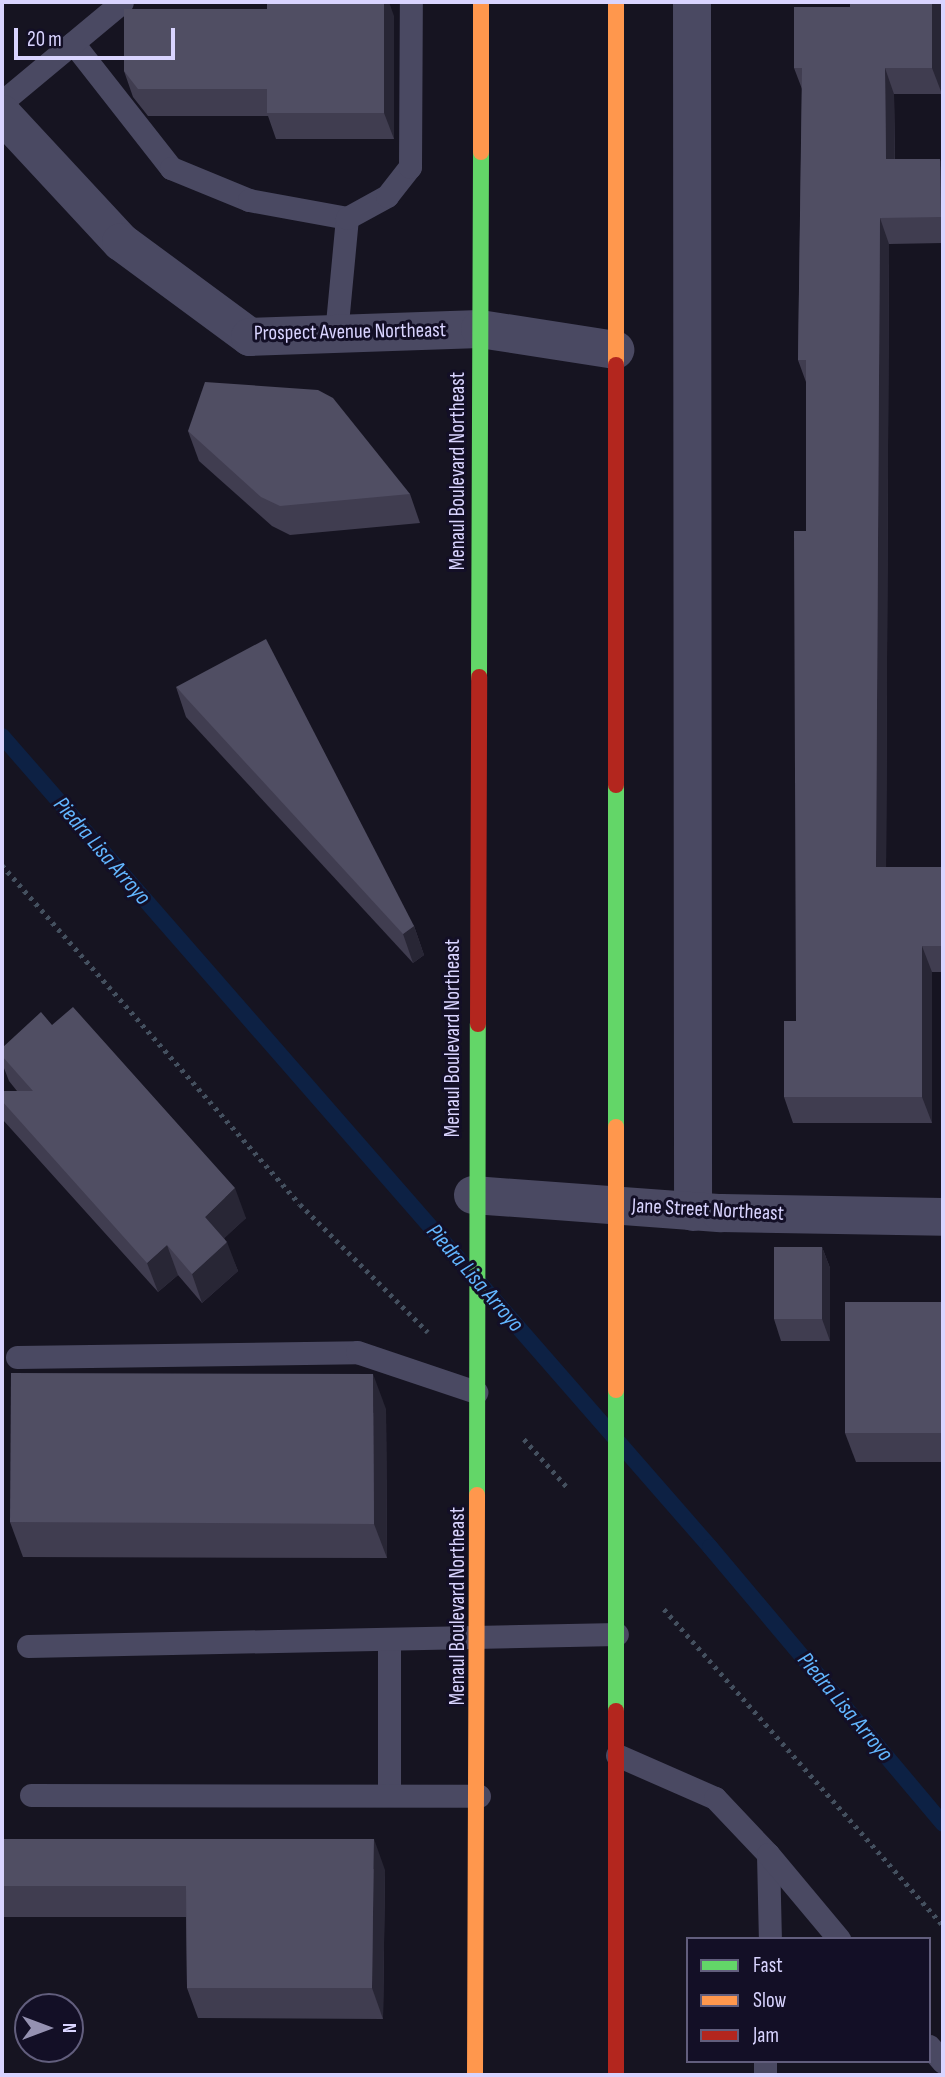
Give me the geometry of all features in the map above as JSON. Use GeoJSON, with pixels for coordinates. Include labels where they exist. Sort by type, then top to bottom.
{"type":"FeatureCollection","features":[{"type":"Feature","properties":{"kind":"main road","name":"Menaul Boulevard Northeast"},"geometry":{"type":"LineString","coordinates":[[475,2075],[481,1638],[473,1195],[481,2]]}},
{"type":"Feature","properties":{"kind":"main road"},"geometry":{"type":"LineString","coordinates":[[616,2],[616,2075]]}},
{"type":"Feature","properties":{"kind":"street"},"geometry":{"type":"LineString","coordinates":[[692,2],[693,1212]]}},
{"type":"Feature","properties":{"kind":"street","name":"Prospect Avenue Northeast"},"geometry":{"type":"LineString","coordinates":[[2,114],[121,242],[250,337],[480,329],[615,350]]}},
{"type":"Feature","properties":{"kind":"street","name":"Jane Street Northeast"},"geometry":{"type":"LineString","coordinates":[[473,1195],[693,1212],[943,1217]]}},
{"type":"Feature","properties":{"kind":"lane"},"geometry":{"type":"LineString","coordinates":[[2,102],[122,2]]}},
{"type":"Feature","properties":{"kind":"lane"},"geometry":{"type":"LineString","coordinates":[[73,43],[171,168],[249,201],[347,218],[387,196],[410,167],[411,2]]}},
{"type":"Feature","properties":{"kind":"lane"},"geometry":{"type":"LineString","coordinates":[[336,334],[347,218]]}},
{"type":"Feature","properties":{"kind":"lane"},"geometry":{"type":"LineString","coordinates":[[17,1357],[357,1352],[475,1392]]}},
{"type":"Feature","properties":{"kind":"lane"},"geometry":{"type":"LineString","coordinates":[[28,1646],[617,1634]]}},
{"type":"Feature","properties":{"kind":"lane"},"geometry":{"type":"LineString","coordinates":[[389,1640],[389,1795]]}},
{"type":"Feature","properties":{"kind":"lane"},"geometry":{"type":"LineString","coordinates":[[617,1755],[715,1798],[768,1854],[837,1937]]}},
{"type":"Feature","properties":{"kind":"lane"},"geometry":{"type":"LineString","coordinates":[[31,1795],[479,1796]]}},
{"type":"Feature","properties":{"kind":"lane"},"geometry":{"type":"LineString","coordinates":[[768,1854],[771,1934]]}},
{"type":"Feature","properties":{"kind":"lane"},"geometry":{"type":"LineString","coordinates":[[931,2048],[943,2062]]}},
{"type":"Feature","properties":{"kind":"building"},"geometry":{"type":"Polygon","coordinates":[[[267,2],[384,2],[384,113],[267,113],[267,89],[138,89],[124,71],[124,9],[267,9],[267,2]]]}},
{"type":"Feature","properties":{"kind":"building"},"geometry":{"type":"Polygon","coordinates":[[[850,2],[932,2],[932,68],[885,68],[886,159],[940,159],[941,217],[880,218],[876,867],[943,867],[943,946],[922,946],[922,1097],[784,1097],[784,1021],[796,1021],[794,531],[806,531],[806,360],[798,360],[802,68],[794,68],[794,7],[850,7],[850,2]]]}},
{"type":"Feature","properties":{"kind":"building"},"geometry":{"type":"Polygon","coordinates":[[[205,382],[318,390],[333,398],[410,494],[280,506],[261,497],[188,431],[205,382]]]}},
{"type":"Feature","properties":{"kind":"building"},"geometry":{"type":"Polygon","coordinates":[[[266,639],[414,926],[403,934],[176,687],[266,639]]]}},
{"type":"Feature","properties":{"kind":"building"},"geometry":{"type":"Polygon","coordinates":[[[73,1007],[235,1188],[205,1217],[227,1242],[192,1274],[167,1245],[147,1263],[2,1101],[2,1091],[33,1091],[2,1056],[2,1048],[41,1012],[52,1025],[73,1007]]]}},
{"type":"Feature","properties":{"kind":"building"},"geometry":{"type":"Polygon","coordinates":[[[774,1247],[822,1247],[822,1319],[774,1319],[774,1247]]]}},
{"type":"Feature","properties":{"kind":"building"},"geometry":{"type":"Polygon","coordinates":[[[845,1302],[943,1302],[943,1433],[845,1433],[845,1302]]]}},
{"type":"Feature","properties":{"kind":"building"},"geometry":{"type":"Polygon","coordinates":[[[11,1373],[373,1374],[374,1524],[10,1522],[11,1373]]]}},
{"type":"Feature","properties":{"kind":"building"},"geometry":{"type":"Polygon","coordinates":[[[2,1839],[374,1839],[372,1988],[187,1988],[186,1886],[2,1886],[2,1839]]]}},
{"type":"Feature","properties":{"kind":"waterway","name":"Piedra Lisa Arroyo"},"geometry":{"type":"LineString","coordinates":[[2,736],[710,1547],[943,1824]]}},
{"type":"Feature","properties":{"kind":"traffic: fast"},"geometry":{"type":"LineString","coordinates":[[479,677],[481,152]]}},
{"type":"Feature","properties":{"kind":"traffic: fast"},"geometry":{"type":"LineString","coordinates":[[616,785],[616,1127]]}},
{"type":"Feature","properties":{"kind":"traffic: fast"},"geometry":{"type":"LineString","coordinates":[[477,1495],[478,1024]]}},
{"type":"Feature","properties":{"kind":"traffic: fast"},"geometry":{"type":"LineString","coordinates":[[616,1390],[616,1711]]}},
{"type":"Feature","properties":{"kind":"traffic: slow"},"geometry":{"type":"LineString","coordinates":[[481,2],[481,152]]}},
{"type":"Feature","properties":{"kind":"traffic: slow"},"geometry":{"type":"LineString","coordinates":[[616,2],[616,365]]}},
{"type":"Feature","properties":{"kind":"traffic: slow"},"geometry":{"type":"LineString","coordinates":[[616,1127],[616,1390]]}},
{"type":"Feature","properties":{"kind":"traffic: slow"},"geometry":{"type":"LineString","coordinates":[[475,2075],[477,1495]]}},
{"type":"Feature","properties":{"kind":"traffic: jam"},"geometry":{"type":"LineString","coordinates":[[616,365],[616,785]]}},
{"type":"Feature","properties":{"kind":"traffic: jam"},"geometry":{"type":"LineString","coordinates":[[478,1024],[479,677]]}},
{"type":"Feature","properties":{"kind":"traffic: jam"},"geometry":{"type":"LineString","coordinates":[[616,1711],[616,2075]]}}]}
